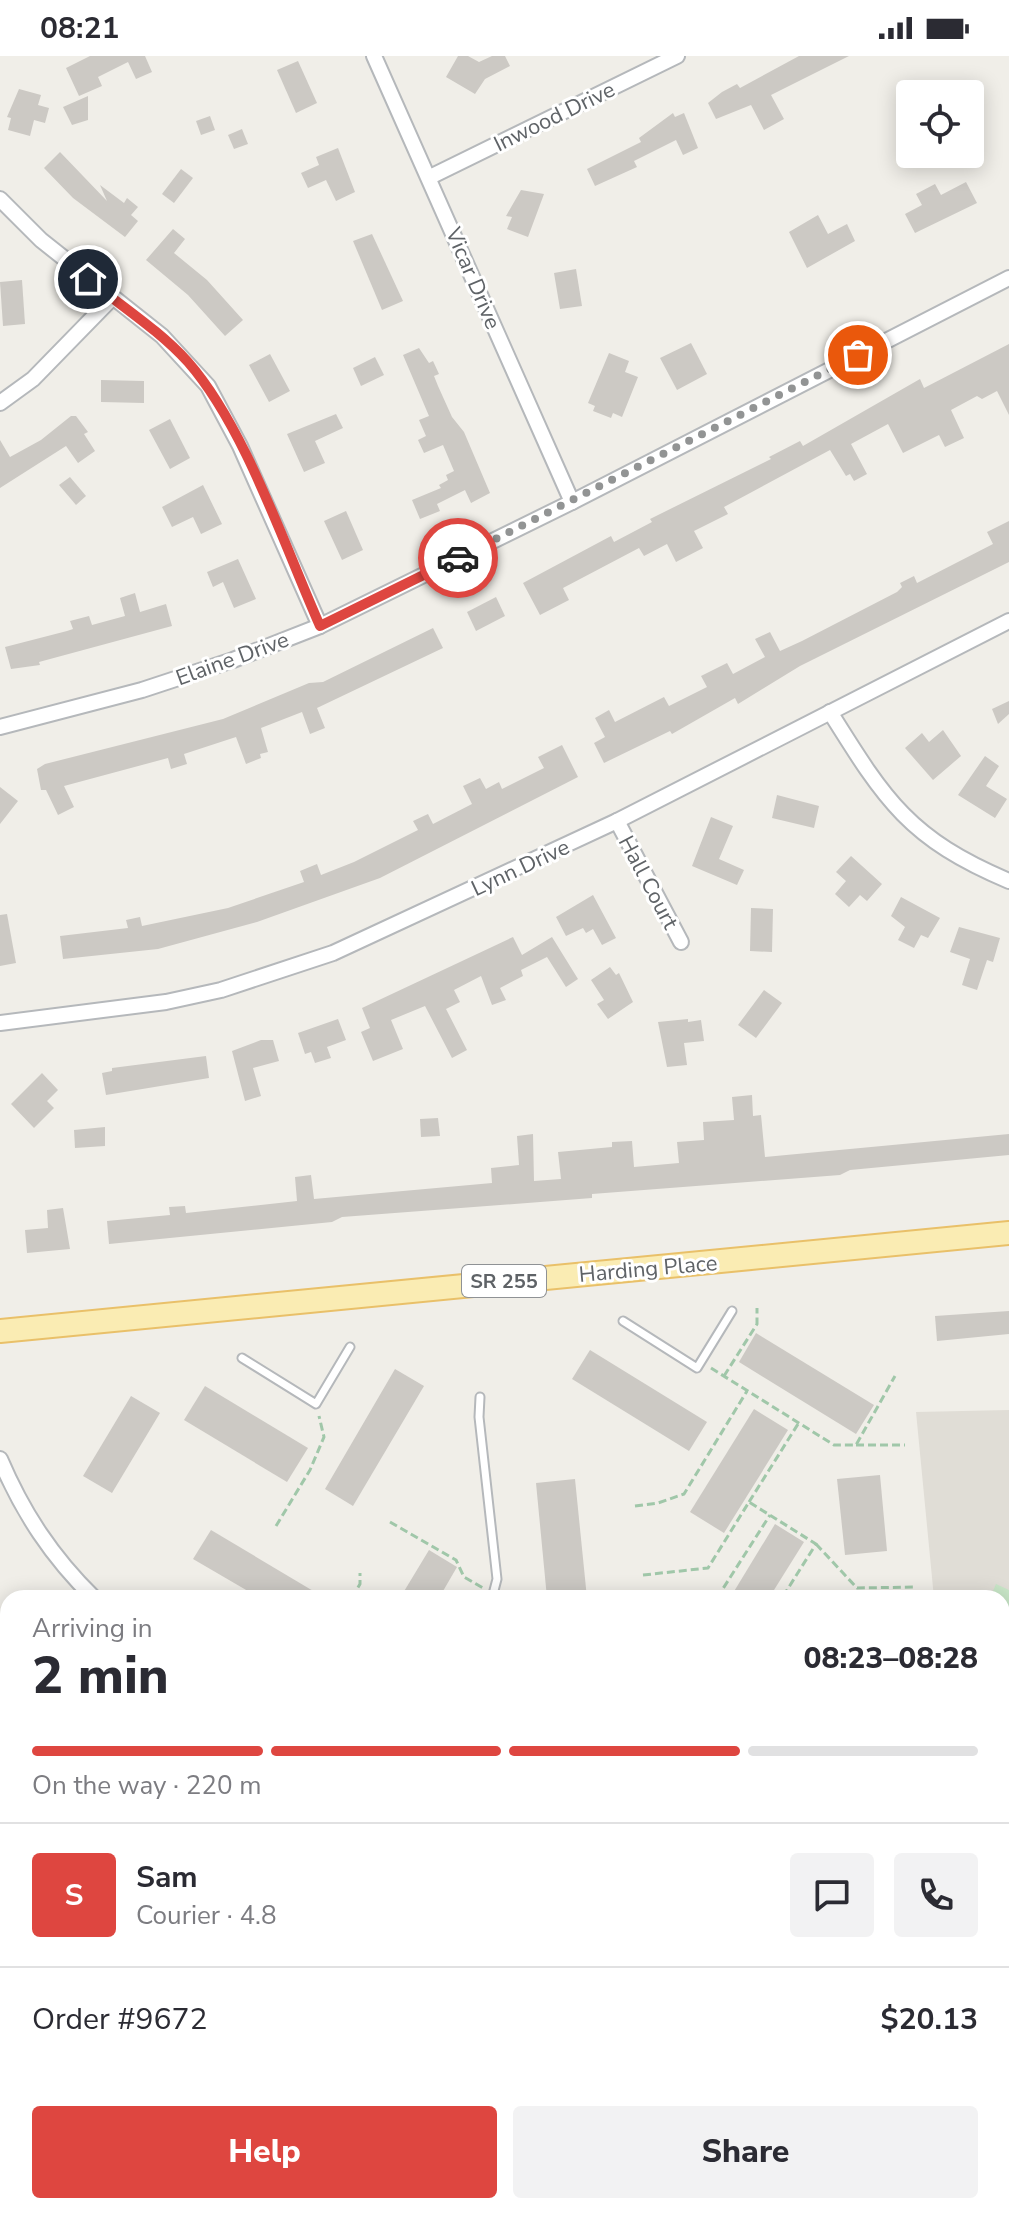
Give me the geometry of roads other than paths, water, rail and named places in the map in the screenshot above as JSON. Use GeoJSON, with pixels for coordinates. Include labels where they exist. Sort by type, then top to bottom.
{"type":"FeatureCollection","features":[{"type":"Feature","properties":{"kind":"main road","name":"Harding Place"},"geometry":{"type":"LineString","coordinates":[[0,1331],[1009,1233]]}},
{"type":"Feature","properties":{"kind":"street","name":"Vicar Drive"},"geometry":{"type":"LineString","coordinates":[[374,56],[572,502]]}},
{"type":"Feature","properties":{"kind":"street","name":"Inwood Drive"},"geometry":{"type":"LineString","coordinates":[[430,177],[677,56]]}},
{"type":"Feature","properties":{"kind":"street"},"geometry":{"type":"LineString","coordinates":[[0,199],[41,240],[162,336],[208,386],[236,436],[320,626]]}},
{"type":"Feature","properties":{"kind":"street","name":"Elaine Drive"},"geometry":{"type":"LineString","coordinates":[[0,727],[157,685],[320,626],[572,502],[1009,278]]}},
{"type":"Feature","properties":{"kind":"street"},"geometry":{"type":"LineString","coordinates":[[0,403],[33,379],[112,298]]}},
{"type":"Feature","properties":{"kind":"street","name":"Lynn Drive"},"geometry":{"type":"LineString","coordinates":[[0,1023],[166,1002],[279,973],[333,953],[617,821],[1009,621]]}},
{"type":"Feature","properties":{"kind":"street"},"geometry":{"type":"LineString","coordinates":[[830,712],[881,793],[904,818],[943,848],[1009,881]]}},
{"type":"Feature","properties":{"kind":"street","name":"Hall Court"},"geometry":{"type":"LineString","coordinates":[[617,821],[681,942]]}},
{"type":"Feature","properties":{"kind":"street"},"geometry":{"type":"LineString","coordinates":[[0,1459],[16,1497],[38,1535],[87,1590]]}},
{"type":"Feature","properties":{"kind":"lane"},"geometry":{"type":"LineString","coordinates":[[623,1321],[697,1368],[732,1311]]}},
{"type":"Feature","properties":{"kind":"lane"},"geometry":{"type":"LineString","coordinates":[[242,1358],[316,1404],[350,1347]]}},
{"type":"Feature","properties":{"kind":"lane"},"geometry":{"type":"LineString","coordinates":[[480,1397],[479,1417],[496,1569],[494,1590]]}}]}
